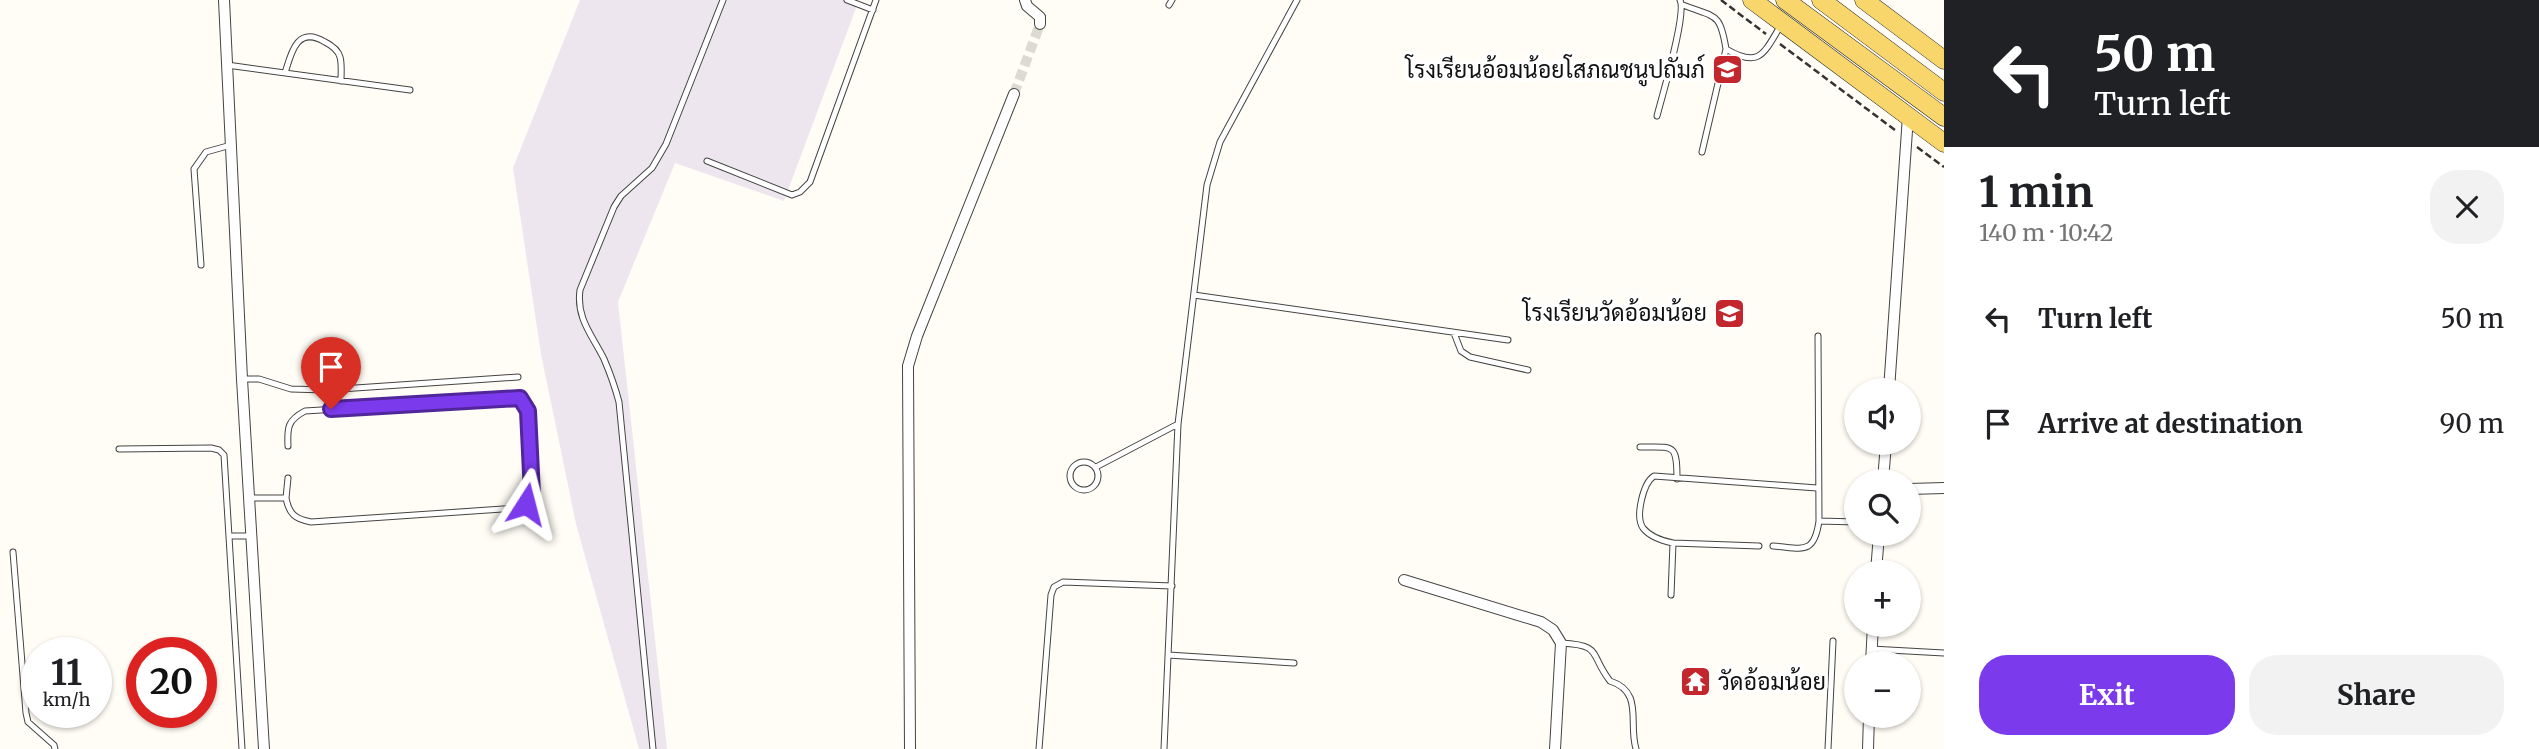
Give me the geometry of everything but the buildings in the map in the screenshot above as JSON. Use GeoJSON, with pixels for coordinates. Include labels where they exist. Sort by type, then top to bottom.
{"type":"FeatureCollection","features":[{"type":"Feature","properties":{"kind":"main road"},"geometry":{"type":"LineString","coordinates":[[1752,0],[1944,143]]}},
{"type":"Feature","properties":{"kind":"main road"},"geometry":{"type":"LineString","coordinates":[[1785,0],[1944,117]]}},
{"type":"Feature","properties":{"kind":"main road"},"geometry":{"type":"LineString","coordinates":[[1821,0],[1944,92]]}},
{"type":"Feature","properties":{"kind":"main road"},"geometry":{"type":"LineString","coordinates":[[1864,0],[1944,60]]}},
{"type":"Feature","properties":{"kind":"street"},"geometry":{"type":"LineString","coordinates":[[224,0],[242,379],[264,749]]}},
{"type":"Feature","properties":{"kind":"street"},"geometry":{"type":"LineString","coordinates":[[1025,0],[1027,6],[1040,17],[1040,24]]}},
{"type":"Feature","properties":{"kind":"street"},"geometry":{"type":"LineString","coordinates":[[910,749],[908,366],[917,336],[1014,94]]}},
{"type":"Feature","properties":{"kind":"street"},"geometry":{"type":"LineString","coordinates":[[1890,378],[1908,116]]}},
{"type":"Feature","properties":{"kind":"street"},"geometry":{"type":"LineString","coordinates":[[1921,489],[1944,488]]}},
{"type":"Feature","properties":{"kind":"street"},"geometry":{"type":"LineString","coordinates":[[1404,580],[1541,622],[1553,630],[1561,643],[1555,749]]}},
{"type":"Feature","properties":{"kind":"street"},"geometry":{"type":"LineString","coordinates":[[1871,649],[1872,637]]}},
{"type":"Feature","properties":{"kind":"street"},"geometry":{"type":"LineString","coordinates":[[1868,749],[1869,728]]}},
{"type":"Feature","properties":{"kind":"lane"},"geometry":{"type":"LineString","coordinates":[[653,749],[619,402],[611,373],[585,326],[578,304],[580,290],[614,208],[621,196],[652,167],[666,144],[723,0]]}},
{"type":"Feature","properties":{"kind":"lane"},"geometry":{"type":"LineString","coordinates":[[848,0],[873,10]]}},
{"type":"Feature","properties":{"kind":"lane"},"geometry":{"type":"LineString","coordinates":[[707,161],[792,195],[800,192],[810,182],[876,0]]}},
{"type":"Feature","properties":{"kind":"lane"},"geometry":{"type":"LineString","coordinates":[[1164,749],[1178,424],[1207,185],[1220,142],[1297,0]]}},
{"type":"Feature","properties":{"kind":"lane"},"geometry":{"type":"LineString","coordinates":[[1657,116],[1682,3],[1717,18],[1723,27],[1726,49],[1702,152]]}},
{"type":"Feature","properties":{"kind":"lane"},"geometry":{"type":"LineString","coordinates":[[1726,49],[1748,60],[1756,58],[1765,51],[1782,22]]}},
{"type":"Feature","properties":{"kind":"lane"},"geometry":{"type":"LineString","coordinates":[[285,73],[292,49],[300,39],[309,36],[333,47],[340,56],[341,80]]}},
{"type":"Feature","properties":{"kind":"lane"},"geometry":{"type":"LineString","coordinates":[[227,65],[410,90]]}},
{"type":"Feature","properties":{"kind":"lane"},"geometry":{"type":"LineString","coordinates":[[201,265],[194,169],[206,152],[231,145]]}},
{"type":"Feature","properties":{"kind":"lane"},"geometry":{"type":"LineString","coordinates":[[1194,295],[1508,340]]}},
{"type":"Feature","properties":{"kind":"lane"},"geometry":{"type":"LineString","coordinates":[[1454,332],[1461,351],[1469,358],[1528,370]]}},
{"type":"Feature","properties":{"kind":"lane"},"geometry":{"type":"LineString","coordinates":[[1773,546],[1807,548],[1817,537],[1818,336]]}},
{"type":"Feature","properties":{"kind":"lane"},"geometry":{"type":"LineString","coordinates":[[242,379],[258,379],[291,388],[326,390],[518,377]]}},
{"type":"Feature","properties":{"kind":"lane"},"geometry":{"type":"LineString","coordinates":[[288,446],[287,426],[291,419],[305,411],[520,398],[528,411],[532,494],[526,504],[519,508],[311,522],[288,511],[288,478]]}},
{"type":"Feature","properties":{"kind":"lane"},"geometry":{"type":"LineString","coordinates":[[1096,467],[1178,424]]}},
{"type":"Feature","properties":{"kind":"lane"},"geometry":{"type":"LineString","coordinates":[[1640,447],[1666,447],[1674,451],[1677,456],[1677,479]]}},
{"type":"Feature","properties":{"kind":"lane"},"geometry":{"type":"LineString","coordinates":[[119,449],[219,450],[224,455],[242,749]]}},
{"type":"Feature","properties":{"kind":"lane"},"geometry":{"type":"LineString","coordinates":[[1087,461],[1096,467],[1099,478],[1093,487],[1082,490],[1073,484],[1070,473],[1076,464],[1087,461]]}},
{"type":"Feature","properties":{"kind":"lane"},"geometry":{"type":"LineString","coordinates":[[1759,546],[1660,541],[1644,529],[1640,520],[1648,480],[1654,476],[1817,488]]}},
{"type":"Feature","properties":{"kind":"lane"},"geometry":{"type":"LineString","coordinates":[[249,498],[286,498]]}},
{"type":"Feature","properties":{"kind":"lane"},"geometry":{"type":"LineString","coordinates":[[1818,521],[1844,522]]}},
{"type":"Feature","properties":{"kind":"lane"},"geometry":{"type":"LineString","coordinates":[[229,536],[251,536]]}},
{"type":"Feature","properties":{"kind":"lane"},"geometry":{"type":"LineString","coordinates":[[1671,595],[1673,543]]}},
{"type":"Feature","properties":{"kind":"lane"},"geometry":{"type":"LineString","coordinates":[[13,552],[26,713],[28,722],[54,745],[55,749]]}},
{"type":"Feature","properties":{"kind":"lane"},"geometry":{"type":"LineString","coordinates":[[1039,749],[1051,595],[1054,587],[1063,582],[1171,586]]}},
{"type":"Feature","properties":{"kind":"lane"},"geometry":{"type":"LineString","coordinates":[[1828,749],[1833,641]]}},
{"type":"Feature","properties":{"kind":"lane"},"geometry":{"type":"LineString","coordinates":[[1561,643],[1583,644],[1593,650],[1611,681],[1621,684],[1628,691],[1632,699],[1633,738],[1636,749]]}},
{"type":"Feature","properties":{"kind":"lane"},"geometry":{"type":"LineString","coordinates":[[1871,649],[1944,653]]}},
{"type":"Feature","properties":{"kind":"lane"},"geometry":{"type":"LineString","coordinates":[[1168,656],[1294,663]]}},
{"type":"Feature","properties":{"kind":"path"},"geometry":{"type":"LineString","coordinates":[[1721,0],[1944,167]]}},
{"type":"Feature","properties":{"kind":"shaded area"},"geometry":{"type":"Polygon","coordinates":[[[580,0],[859,0],[784,201],[675,163],[618,302],[667,749],[639,749],[576,524],[541,354],[513,168],[580,0]]]}},
{"type":"Feature","properties":{"kind":"tunnel"},"geometry":{"type":"LineString","coordinates":[[1014,94],[1040,24]]}},
{"type":"Feature","properties":{"kind":"place","name":"โรงเรียนอ้อมน้อยโสภณชนูปถัมภ์"},"geometry":{"type":"Point","coordinates":[1728,70]}},
{"type":"Feature","properties":{"kind":"place","name":"โรงเรียนวัดอ้อมน้อย"},"geometry":{"type":"Point","coordinates":[1730,313]}},
{"type":"Feature","properties":{"kind":"place","name":"วัดอ้อมน้อย"},"geometry":{"type":"Point","coordinates":[1695,682]}},
{"type":"Feature","properties":{"kind":"route"},"geometry":{"type":"LineString","coordinates":[[331,409],[520,398],[528,411],[532,494],[526,504]]}}]}
